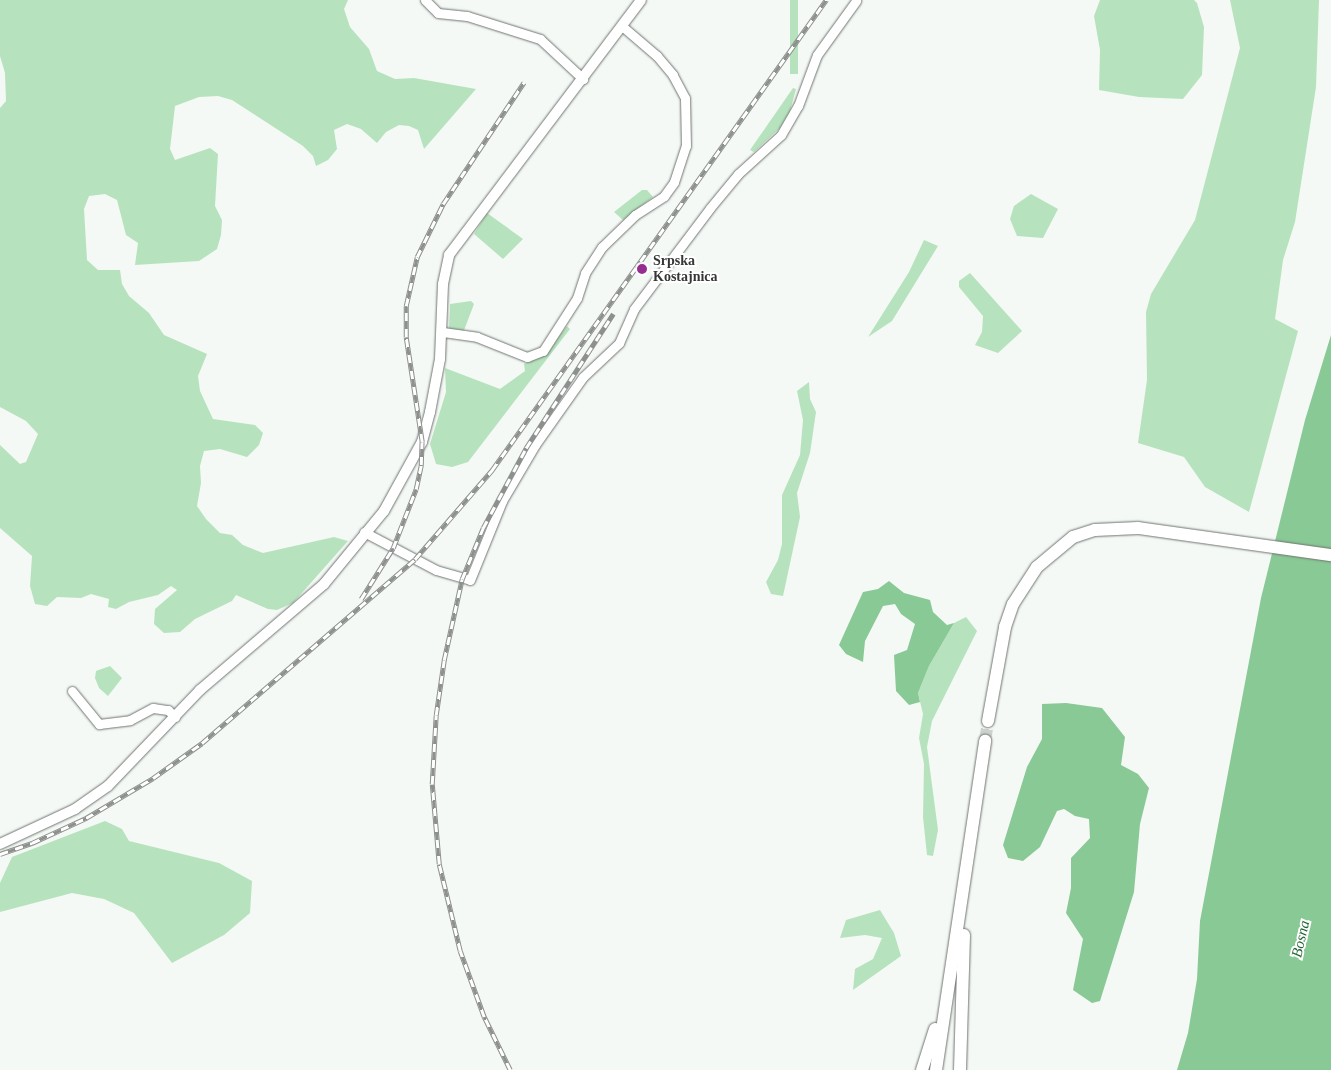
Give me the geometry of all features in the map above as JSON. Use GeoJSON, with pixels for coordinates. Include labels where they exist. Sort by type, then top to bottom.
{"type":"FeatureCollection","features":[{"type":"Feature","properties":{"kind":"highway"},"geometry":{"type":"LineString","coordinates":[[988,721],[1005,627],[1013,604],[1050,553],[1073,537],[1095,530],[1138,528],[1331,555]]}},
{"type":"Feature","properties":{"kind":"highway"},"geometry":{"type":"LineString","coordinates":[[936,1070],[985,741]]}},
{"type":"Feature","properties":{"kind":"highway"},"geometry":{"type":"LineString","coordinates":[[960,1070],[966,872]]}},
{"type":"Feature","properties":{"kind":"highway"},"geometry":{"type":"LineString","coordinates":[[922,1070],[951,974]]}},
{"type":"Feature","properties":{"kind":"main road"},"geometry":{"type":"LineString","coordinates":[[0,844],[75,809],[108,786],[200,690],[324,584],[396,493],[422,442],[436,387],[442,332],[443,284],[449,255],[641,0]]}},
{"type":"Feature","properties":{"kind":"street"},"geometry":{"type":"LineString","coordinates":[[425,0],[438,13],[467,16],[540,39],[583,79]]}},
{"type":"Feature","properties":{"kind":"street"},"geometry":{"type":"LineString","coordinates":[[364,532],[436,570],[470,580],[502,501],[568,395],[619,343],[634,309],[710,208],[738,174],[781,135],[798,106],[817,55],[856,0]]}},
{"type":"Feature","properties":{"kind":"street"},"geometry":{"type":"LineString","coordinates":[[442,332],[477,337],[527,357],[543,351],[574,305],[585,273],[602,247],[635,215],[664,196],[674,182],[686,146],[685,98],[673,75],[658,56],[622,26]]}},
{"type":"Feature","properties":{"kind":"street"},"geometry":{"type":"LineString","coordinates":[[72,691],[99,724],[130,720],[153,708],[168,710],[175,717]]}},
{"type":"Feature","properties":{"kind":"shaded area"},"geometry":{"type":"Polygon","coordinates":[[[0,0],[348,0],[344,9],[350,27],[369,49],[377,71],[395,79],[414,78],[476,89],[424,149],[418,130],[409,126],[399,125],[386,132],[377,143],[361,129],[347,124],[334,130],[337,149],[328,160],[316,166],[313,156],[303,146],[232,100],[218,96],[199,97],[175,106],[170,149],[175,160],[210,148],[218,154],[215,206],[222,220],[221,235],[217,249],[199,261],[135,265],[138,243],[126,235],[117,200],[105,194],[89,196],[84,209],[87,260],[98,270],[120,270],[122,284],[129,296],[149,313],[164,335],[207,354],[198,376],[200,391],[213,419],[255,425],[263,433],[259,445],[247,457],[220,449],[204,451],[200,466],[201,483],[197,506],[206,519],[220,533],[232,535],[243,545],[263,553],[334,537],[348,541],[293,603],[277,610],[268,609],[236,595],[232,601],[195,619],[180,632],[164,633],[154,624],[155,609],[177,590],[171,586],[158,595],[129,602],[116,609],[108,607],[109,599],[91,594],[81,598],[57,597],[47,606],[35,604],[30,586],[32,556],[0,528],[0,445],[20,464],[26,462],[38,434],[26,421],[0,407],[0,108],[6,101],[5,73],[0,56],[0,0]]]}},
{"type":"Feature","properties":{"kind":"shaded area"},"geometry":{"type":"Polygon","coordinates":[[[790,0],[798,0],[798,74],[790,74],[790,0]]]}},
{"type":"Feature","properties":{"kind":"shaded area"},"geometry":{"type":"Polygon","coordinates":[[[1100,0],[1194,0],[1197,3],[1204,27],[1202,75],[1183,99],[1139,97],[1099,90],[1100,50],[1094,16],[1100,0]]]}},
{"type":"Feature","properties":{"kind":"shaded area"},"geometry":{"type":"Polygon","coordinates":[[[1230,0],[1319,0],[1316,87],[1295,222],[1283,260],[1275,319],[1298,331],[1249,512],[1205,487],[1184,457],[1138,443],[1147,380],[1146,312],[1151,294],[1195,220],[1240,48],[1230,0]]]}},
{"type":"Feature","properties":{"kind":"shaded area"},"geometry":{"type":"Polygon","coordinates":[[[793,88],[796,89],[790,111],[780,128],[754,152],[750,150],[793,88]]]}},
{"type":"Feature","properties":{"kind":"shaded area"},"geometry":{"type":"Polygon","coordinates":[[[642,190],[647,190],[653,197],[623,220],[614,212],[642,190]]]}},
{"type":"Feature","properties":{"kind":"shaded area"},"geometry":{"type":"Polygon","coordinates":[[[1031,194],[1058,209],[1043,238],[1017,236],[1010,219],[1014,206],[1031,194]]]}},
{"type":"Feature","properties":{"kind":"shaded area"},"geometry":{"type":"Polygon","coordinates":[[[487,213],[523,239],[503,259],[474,234],[487,213]]]}},
{"type":"Feature","properties":{"kind":"shaded area"},"geometry":{"type":"Polygon","coordinates":[[[924,240],[938,246],[892,321],[868,337],[909,272],[924,240]]]}},
{"type":"Feature","properties":{"kind":"shaded area"},"geometry":{"type":"Polygon","coordinates":[[[970,273],[1022,331],[998,353],[975,345],[982,332],[983,316],[959,287],[959,281],[970,273]]]}},
{"type":"Feature","properties":{"kind":"shaded area"},"geometry":{"type":"Polygon","coordinates":[[[471,301],[474,304],[463,333],[449,329],[450,304],[471,301]]]}},
{"type":"Feature","properties":{"kind":"shaded area"},"geometry":{"type":"Polygon","coordinates":[[[567,326],[570,329],[468,462],[452,467],[436,464],[430,444],[446,392],[445,368],[500,389],[525,371],[524,364],[545,354],[567,326]]]}},
{"type":"Feature","properties":{"kind":"shaded area"},"geometry":{"type":"Polygon","coordinates":[[[809,382],[810,399],[816,412],[810,453],[797,493],[800,517],[783,596],[771,594],[766,582],[778,560],[782,544],[782,495],[800,455],[803,420],[797,391],[809,382]]]}},
{"type":"Feature","properties":{"kind":"shaded area"},"geometry":{"type":"Polygon","coordinates":[[[966,617],[977,631],[932,721],[927,747],[938,830],[933,856],[927,855],[923,817],[924,764],[919,738],[923,714],[918,693],[929,666],[954,623],[966,617]]]}},
{"type":"Feature","properties":{"kind":"shaded area"},"geometry":{"type":"Polygon","coordinates":[[[110,666],[122,678],[108,696],[99,688],[95,678],[96,671],[110,666]]]}},
{"type":"Feature","properties":{"kind":"shaded area"},"geometry":{"type":"Polygon","coordinates":[[[105,821],[122,829],[129,841],[219,863],[252,881],[250,913],[224,935],[172,963],[134,913],[104,899],[72,893],[0,912],[0,883],[12,857],[105,821]]]}},
{"type":"Feature","properties":{"kind":"shaded area"},"geometry":{"type":"Polygon","coordinates":[[[880,910],[894,933],[901,956],[853,990],[855,969],[873,959],[882,938],[865,935],[840,938],[846,920],[880,910]]]}},
{"type":"Feature","properties":{"kind":"water","name":"Bosna"},"geometry":{"type":"Polygon","coordinates":[[[1331,335],[1331,1070],[1177,1070],[1188,1033],[1197,979],[1200,921],[1261,598],[1305,420],[1331,335]]]}},
{"type":"Feature","properties":{"kind":"water"},"geometry":{"type":"Polygon","coordinates":[[[889,581],[904,593],[930,600],[933,612],[947,625],[954,623],[929,666],[918,693],[920,702],[909,705],[896,691],[894,655],[907,650],[915,624],[901,614],[895,604],[883,606],[865,641],[863,662],[846,654],[839,645],[863,592],[878,589],[889,581]]]}},
{"type":"Feature","properties":{"kind":"water"},"geometry":{"type":"Polygon","coordinates":[[[1066,703],[1102,708],[1125,737],[1121,765],[1138,774],[1149,788],[1140,824],[1134,892],[1100,1001],[1092,1003],[1073,990],[1083,939],[1066,913],[1071,888],[1071,858],[1090,838],[1089,819],[1075,816],[1064,809],[1057,811],[1040,847],[1023,861],[1008,858],[1003,845],[1027,767],[1042,739],[1042,704],[1066,703]]]}},
{"type":"Feature","properties":{"kind":"tunnel"},"geometry":{"type":"LineString","coordinates":[[985,741],[988,721]]}},
{"type":"Feature","properties":{"kind":"railway"},"geometry":{"type":"LineString","coordinates":[[0,854],[32,843],[86,818],[153,778],[202,743],[415,559],[492,470],[826,0]]}},
{"type":"Feature","properties":{"kind":"railway"},"geometry":{"type":"LineString","coordinates":[[361,599],[393,548],[416,489],[421,465],[422,442],[406,337],[406,306],[417,257],[443,204],[524,82]]}},
{"type":"Feature","properties":{"kind":"railway"},"geometry":{"type":"LineString","coordinates":[[510,1070],[484,1017],[460,951],[439,864],[432,784],[436,715],[444,660],[462,579],[483,528],[526,448],[613,314]]}},
{"type":"Feature","properties":{"kind":"place","name":"Srpska Kostajnica"},"geometry":{"type":"Point","coordinates":[642,269]}}]}
